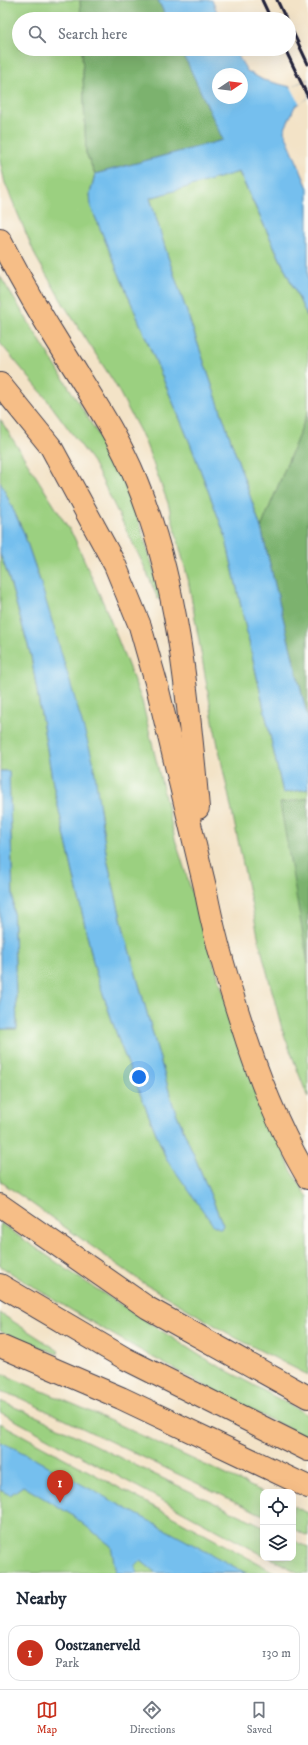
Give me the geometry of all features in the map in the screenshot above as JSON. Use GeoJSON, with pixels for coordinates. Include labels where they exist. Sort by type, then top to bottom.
{"type":"FeatureCollection","features":[{"type":"Feature","properties":{"kind":"highway"},"geometry":{"type":"LineString","coordinates":[[0,240],[31,298],[101,411],[136,479],[150,516],[168,586],[185,667],[205,887]]}},
{"type":"Feature","properties":{"kind":"highway"},"geometry":{"type":"LineString","coordinates":[[0,384],[51,447],[115,565],[140,626],[157,686],[205,887],[211,919],[227,979],[254,1063],[282,1130],[308,1178]]}},
{"type":"Feature","properties":{"kind":"highway"},"geometry":{"type":"LineString","coordinates":[[0,1205],[148,1308],[308,1397]]}},
{"type":"Feature","properties":{"kind":"highway"},"geometry":{"type":"LineString","coordinates":[[0,1285],[126,1359],[308,1450]]}},
{"type":"Feature","properties":{"kind":"highway"},"geometry":{"type":"LineString","coordinates":[[0,1346],[121,1398],[308,1487]]}},
{"type":"Feature","properties":{"kind":"green space"},"geometry":{"type":"Polygon","coordinates":[[[0,0],[80,0],[81,12],[12,12],[12,56],[82,56],[86,153],[95,174],[90,194],[91,207],[190,443],[225,535],[283,793],[308,789],[308,1098],[282,1029],[260,945],[214,726],[188,579],[168,503],[144,439],[115,384],[64,305],[36,257],[5,183],[0,161],[0,0]]]}},
{"type":"Feature","properties":{"kind":"green space"},"geometry":{"type":"Polygon","coordinates":[[[80,0],[158,0],[164,12],[81,12],[80,0]]]}},
{"type":"Feature","properties":{"kind":"green space"},"geometry":{"type":"Polygon","coordinates":[[[82,56],[184,56],[224,140],[95,174],[86,153],[82,56]]]}},
{"type":"Feature","properties":{"kind":"green space"},"geometry":{"type":"Polygon","coordinates":[[[238,171],[308,318],[308,412],[261,528],[168,257],[150,198],[238,171]]]}},
{"type":"Feature","properties":{"kind":"green space"},"geometry":{"type":"Polygon","coordinates":[[[0,276],[117,465],[139,521],[162,598],[158,599],[144,566],[93,462],[42,393],[0,343],[0,276]]]}},
{"type":"Feature","properties":{"kind":"green space"},"geometry":{"type":"Polygon","coordinates":[[[308,412],[308,719],[261,528],[308,412]]]}},
{"type":"Feature","properties":{"kind":"green space"},"geometry":{"type":"Polygon","coordinates":[[[0,419],[74,537],[106,609],[142,701],[175,839],[221,985],[290,1168],[308,1198],[308,1375],[236,1338],[142,1282],[0,1181],[0,1029],[17,1029],[9,771],[0,771],[0,554],[8,575],[31,656],[53,784],[95,970],[120,1044],[166,1158],[223,1225],[173,1105],[125,935],[107,859],[100,808],[41,584],[23,531],[0,481],[0,419]]]}},
{"type":"Feature","properties":{"kind":"green space"},"geometry":{"type":"Polygon","coordinates":[[[308,798],[308,964],[280,803],[308,798]]]}},
{"type":"Feature","properties":{"kind":"green space"},"geometry":{"type":"Polygon","coordinates":[[[0,1223],[78,1277],[202,1357],[308,1415],[308,1438],[190,1378],[113,1335],[0,1266],[0,1223]]]}},
{"type":"Feature","properties":{"kind":"green space"},"geometry":{"type":"Polygon","coordinates":[[[0,1313],[59,1351],[58,1354],[0,1331],[0,1313]]]}},
{"type":"Feature","properties":{"kind":"green space"},"geometry":{"type":"Polygon","coordinates":[[[0,1373],[87,1410],[260,1491],[260,1514],[20,1398],[0,1391],[0,1373]]]}},
{"type":"Feature","properties":{"kind":"green space"},"geometry":{"type":"Polygon","coordinates":[[[0,1401],[38,1417],[260,1525],[260,1553],[0,1412],[0,1401]]]}},
{"type":"Feature","properties":{"kind":"green space"},"geometry":{"type":"Polygon","coordinates":[[[0,1423],[276,1573],[0,1573],[0,1445],[64,1475],[0,1442],[0,1423]]]}},
{"type":"Feature","properties":{"kind":"green space"},"geometry":{"type":"Polygon","coordinates":[[[296,1507],[308,1513],[308,1536],[296,1530],[296,1507]]]}},
{"type":"Feature","properties":{"kind":"green space"},"geometry":{"type":"Polygon","coordinates":[[[296,1541],[308,1547],[308,1573],[299,1573],[276,1561],[296,1561],[296,1541]]]}},
{"type":"Feature","properties":{"kind":"water"},"geometry":{"type":"Polygon","coordinates":[[[158,0],[212,0],[217,12],[164,12],[158,0]]]}},
{"type":"Feature","properties":{"kind":"water"},"geometry":{"type":"Polygon","coordinates":[[[184,56],[238,56],[245,68],[212,68],[212,104],[248,104],[248,72],[263,80],[291,87],[308,79],[308,98],[295,106],[284,131],[308,188],[308,318],[239,172],[150,198],[168,257],[261,528],[308,719],[308,789],[283,793],[225,535],[190,443],[91,207],[90,194],[95,174],[223,140],[184,56]]]}},
{"type":"Feature","properties":{"kind":"water"},"geometry":{"type":"Polygon","coordinates":[[[0,481],[23,531],[41,584],[93,760],[107,859],[125,935],[173,1105],[223,1225],[221,1229],[213,1225],[166,1158],[120,1044],[95,970],[53,784],[31,656],[8,575],[0,554],[0,481]]]}},
{"type":"Feature","properties":{"kind":"water"},"geometry":{"type":"Polygon","coordinates":[[[0,771],[9,771],[17,1029],[0,1029],[0,771]]]}},
{"type":"Feature","properties":{"kind":"water"},"geometry":{"type":"Polygon","coordinates":[[[0,1442],[14,1448],[246,1573],[156,1573],[141,1561],[135,1565],[137,1573],[116,1573],[111,1546],[72,1515],[23,1486],[10,1495],[0,1490],[0,1442]]]}},
{"type":"Feature","properties":{"kind":"pier"},"geometry":{"type":"Polygon","coordinates":[[[308,79],[308,98],[300,104],[290,85],[295,85],[308,79]]]}},
{"type":"Feature","properties":{"kind":"railway"},"geometry":{"type":"LineString","coordinates":[[262,0],[268,12]]}},
{"type":"Feature","properties":{"kind":"railway"},"geometry":{"type":"LineString","coordinates":[[277,0],[283,12]]}},
{"type":"Feature","properties":{"kind":"railway"},"geometry":{"type":"LineString","coordinates":[[296,39],[308,64]]}},
{"type":"Feature","properties":{"kind":"railway"},"geometry":{"type":"LineString","coordinates":[[288,56],[308,97]]}},
{"type":"Feature","properties":{"kind":"place","name":"Oostzanerveld"},"geometry":{"type":"Point","coordinates":[60,1503]}}]}
